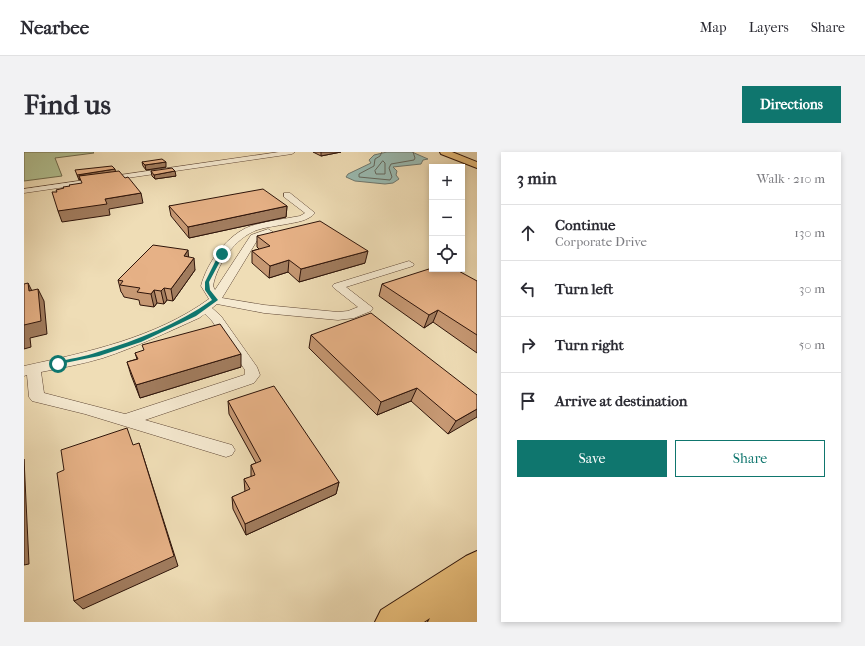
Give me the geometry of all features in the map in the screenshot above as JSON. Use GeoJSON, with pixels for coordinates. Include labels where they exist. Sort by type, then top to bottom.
{"type":"FeatureCollection","features":[{"type":"Feature","properties":{"kind":"highway"},"geometry":{"type":"LineString","coordinates":[[444,152],[477,163]]}},
{"type":"Feature","properties":{"kind":"highway"},"geometry":{"type":"LineString","coordinates":[[448,152],[477,163]]}},
{"type":"Feature","properties":{"kind":"highway"},"geometry":{"type":"LineString","coordinates":[[467,152],[477,156]]}},
{"type":"Feature","properties":{"kind":"highway"},"geometry":{"type":"LineString","coordinates":[[393,622],[477,567]]}},
{"type":"Feature","properties":{"kind":"highway"},"geometry":{"type":"LineString","coordinates":[[446,622],[477,603]]}},
{"type":"Feature","properties":{"kind":"street"},"geometry":{"type":"LineString","coordinates":[[234,161],[227,156],[228,154],[248,152]]}},
{"type":"Feature","properties":{"kind":"street"},"geometry":{"type":"LineString","coordinates":[[24,191],[292,152]]}},
{"type":"Feature","properties":{"kind":"street"},"geometry":{"type":"LineString","coordinates":[[125,420],[249,379],[253,375],[252,370],[217,319],[210,304],[207,286],[209,276],[222,254],[239,236],[254,228],[303,218],[311,214],[287,195]]}},
{"type":"Feature","properties":{"kind":"street"},"geometry":{"type":"LineString","coordinates":[[226,450],[197,443],[125,420],[37,397],[29,370],[97,355],[139,341],[195,315],[210,304],[254,237],[260,234],[311,221]]}},
{"type":"Feature","properties":{"kind":"street"},"geometry":{"type":"LineString","coordinates":[[210,304],[338,316],[350,315],[367,308],[338,286],[410,264]]}},
{"type":"Feature","properties":{"kind":"green space"},"geometry":{"type":"Polygon","coordinates":[[[24,152],[94,153],[55,158],[62,176],[24,181],[24,152]]]}},
{"type":"Feature","properties":{"kind":"water"},"geometry":{"type":"Polygon","coordinates":[[[387,152],[412,152],[428,159],[423,160],[421,164],[393,167],[397,171],[396,175],[399,179],[393,183],[385,184],[355,181],[346,177],[348,174],[371,163],[369,160],[374,155],[387,152]]]}},
{"type":"Feature","properties":{"kind":"building"},"geometry":{"type":"Polygon","coordinates":[[[162,159],[166,162],[145,165],[142,162],[162,159]]]}},
{"type":"Feature","properties":{"kind":"building"},"geometry":{"type":"Polygon","coordinates":[[[112,166],[115,169],[77,175],[75,170],[112,166]]]}},
{"type":"Feature","properties":{"kind":"building"},"geometry":{"type":"Polygon","coordinates":[[[172,168],[175,171],[154,175],[151,171],[172,168]]]}},
{"type":"Feature","properties":{"kind":"building"},"geometry":{"type":"Polygon","coordinates":[[[119,171],[125,178],[128,177],[141,193],[105,199],[107,204],[58,211],[52,192],[57,192],[56,190],[70,186],[69,185],[82,183],[79,176],[119,171]]]}},
{"type":"Feature","properties":{"kind":"building"},"geometry":{"type":"Polygon","coordinates":[[[263,189],[287,206],[188,227],[169,206],[263,189]]]}},
{"type":"Feature","properties":{"kind":"building"},"geometry":{"type":"Polygon","coordinates":[[[320,221],[368,251],[301,269],[289,260],[270,266],[252,251],[270,246],[257,236],[320,221]]]}},
{"type":"Feature","properties":{"kind":"building"},"geometry":{"type":"Polygon","coordinates":[[[153,245],[188,250],[184,256],[194,258],[171,289],[164,288],[161,291],[154,290],[151,294],[137,292],[140,288],[120,285],[123,281],[118,280],[153,245]]]}},
{"type":"Feature","properties":{"kind":"building"},"geometry":{"type":"Polygon","coordinates":[[[429,269],[429,272],[460,272],[477,281],[477,335],[438,310],[429,315],[382,284],[429,269]]]}},
{"type":"Feature","properties":{"kind":"building"},"geometry":{"type":"Polygon","coordinates":[[[28,283],[29,291],[38,289],[41,321],[24,325],[24,284],[28,283]]]}},
{"type":"Feature","properties":{"kind":"building"},"geometry":{"type":"Polygon","coordinates":[[[371,313],[477,395],[477,409],[456,421],[417,388],[381,402],[311,335],[371,313]]]}},
{"type":"Feature","properties":{"kind":"building"},"geometry":{"type":"Polygon","coordinates":[[[220,324],[241,354],[136,385],[127,362],[138,359],[135,353],[144,350],[142,345],[220,324]]]}},
{"type":"Feature","properties":{"kind":"building"},"geometry":{"type":"Polygon","coordinates":[[[274,386],[339,482],[245,524],[232,497],[250,489],[244,479],[255,475],[251,465],[261,461],[228,401],[274,386]]]}},
{"type":"Feature","properties":{"kind":"building"},"geometry":{"type":"Polygon","coordinates":[[[127,428],[133,445],[139,443],[174,556],[74,601],[57,473],[64,470],[61,450],[127,428]]]}},
{"type":"Feature","properties":{"kind":"route"},"geometry":{"type":"LineString","coordinates":[[58,364],[97,355],[139,341],[195,315],[215,300],[208,290],[207,282],[222,254]]}}]}
